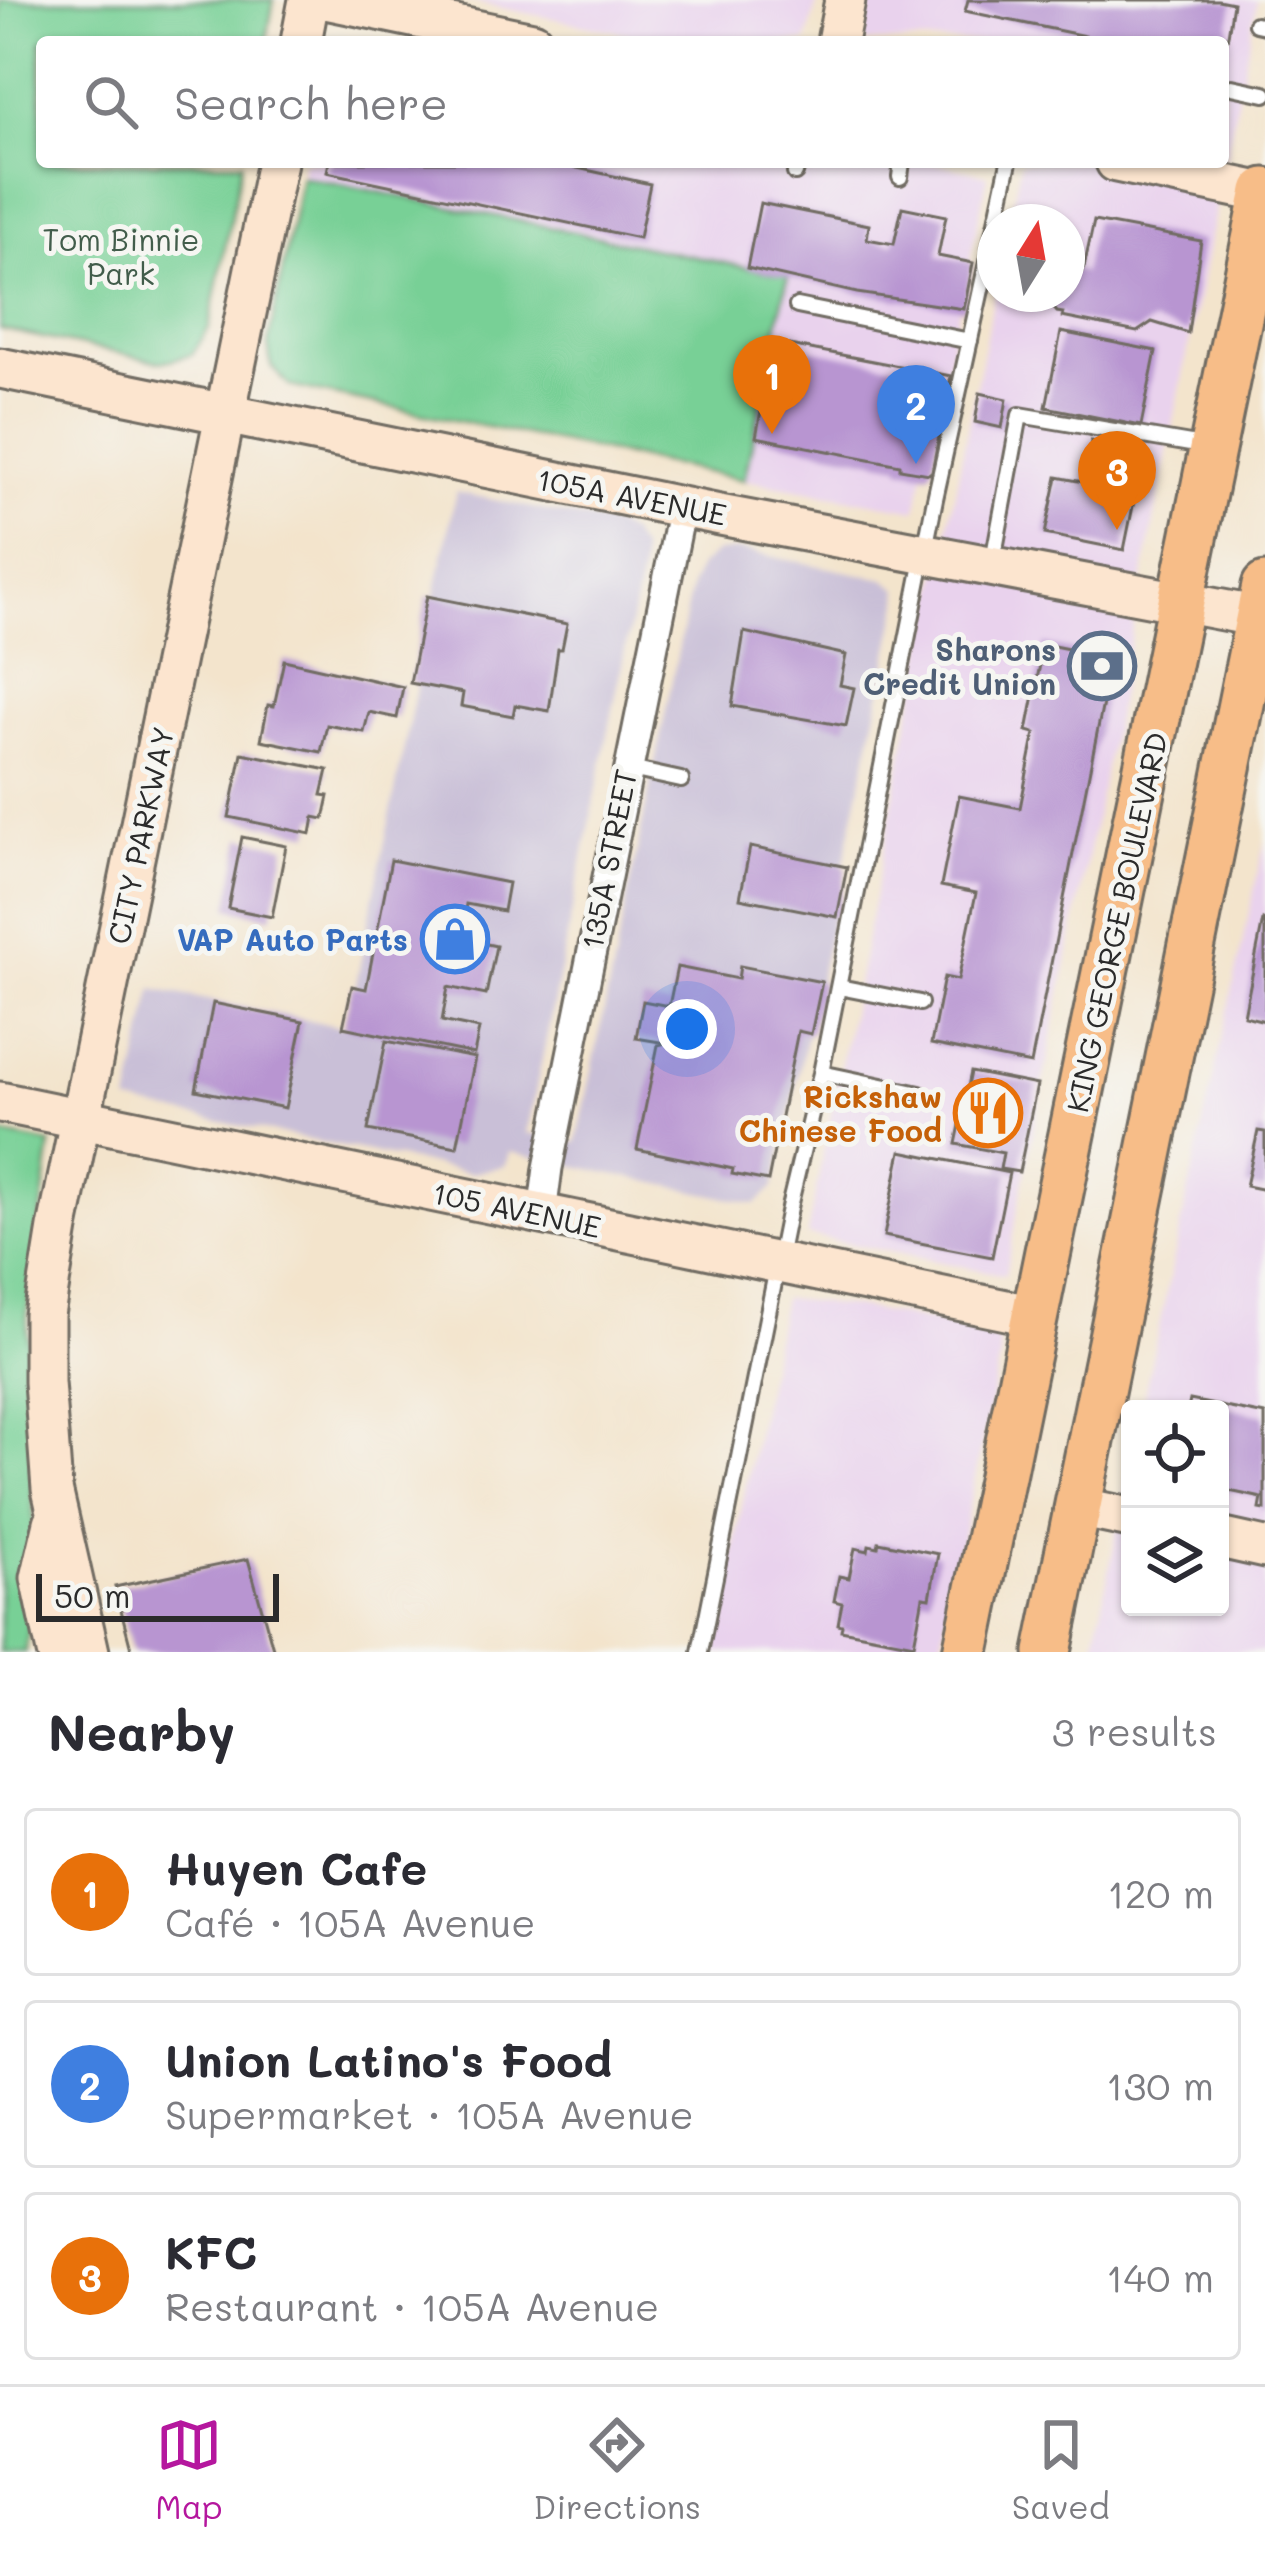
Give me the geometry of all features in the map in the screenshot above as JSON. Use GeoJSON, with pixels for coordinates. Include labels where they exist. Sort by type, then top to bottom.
{"type":"FeatureCollection","features":[{"type":"Feature","properties":{"kind":"main road","name":"KING GEORGE BOULEVARD"},"geometry":{"type":"LineString","coordinates":[[966,1652],[1265,192]]}},
{"type":"Feature","properties":{"kind":"main road"},"geometry":{"type":"LineString","coordinates":[[1048,1652],[1263,607]]}},
{"type":"Feature","properties":{"kind":"street"},"geometry":{"type":"LineString","coordinates":[[302,36],[309,0]]}},
{"type":"Feature","properties":{"kind":"street"},"geometry":{"type":"LineString","coordinates":[[330,0],[504,36]]}},
{"type":"Feature","properties":{"kind":"street"},"geometry":{"type":"LineString","coordinates":[[838,36],[845,0]]}},
{"type":"Feature","properties":{"kind":"street","name":"CITY PARKWAY"},"geometry":{"type":"LineString","coordinates":[[88,1652],[57,1512],[44,1382],[44,1315],[276,168]]}},
{"type":"Feature","properties":{"kind":"street"},"geometry":{"type":"LineString","coordinates":[[1146,168],[1265,192]]}},
{"type":"Feature","properties":{"kind":"street","name":"105A AVENUE"},"geometry":{"type":"LineString","coordinates":[[0,368],[1181,603],[1263,607]]}},
{"type":"Feature","properties":{"kind":"street","name":"135A STREET"},"geometry":{"type":"LineString","coordinates":[[542,1214],[626,768],[682,507]]}},
{"type":"Feature","properties":{"kind":"street","name":"105 AVENUE"},"geometry":{"type":"LineString","coordinates":[[0,1102],[1035,1316]]}},
{"type":"Feature","properties":{"kind":"street"},"geometry":{"type":"LineString","coordinates":[[1078,1507],[1121,1516]]}},
{"type":"Feature","properties":{"kind":"street","name":"CITY PARKWAY"},"geometry":{"type":"LineString","coordinates":[[57,1512],[41,1578],[57,1652]]}},
{"type":"Feature","properties":{"kind":"street"},"geometry":{"type":"LineString","coordinates":[[1229,1540],[1265,1548]]}},
{"type":"Feature","properties":{"kind":"lane"},"geometry":{"type":"LineString","coordinates":[[1232,87],[1265,94]]}},
{"type":"Feature","properties":{"kind":"lane"},"geometry":{"type":"LineString","coordinates":[[1000,204],[1008,168]]}},
{"type":"Feature","properties":{"kind":"lane"},"geometry":{"type":"LineString","coordinates":[[797,306],[970,341]]}},
{"type":"Feature","properties":{"kind":"lane"},"geometry":{"type":"LineString","coordinates":[[700,1652],[977,309]]}},
{"type":"Feature","properties":{"kind":"lane"},"geometry":{"type":"LineString","coordinates":[[993,565],[1021,415],[1213,448]]}},
{"type":"Feature","properties":{"kind":"lane"},"geometry":{"type":"LineString","coordinates":[[626,768],[681,780]]}},
{"type":"Feature","properties":{"kind":"lane"},"geometry":{"type":"LineString","coordinates":[[839,987],[920,1003]]}},
{"type":"Feature","properties":{"kind":"lane"},"geometry":{"type":"LineString","coordinates":[[821,1073],[920,1094]]}},
{"type":"Feature","properties":{"kind":"shaded area"},"geometry":{"type":"Polygon","coordinates":[[[463,0],[818,0],[808,36],[639,36],[463,0]]]}},
{"type":"Feature","properties":{"kind":"shaded area"},"geometry":{"type":"Polygon","coordinates":[[[871,0],[1257,0],[1229,142],[1229,36],[865,36],[871,0]]]}},
{"type":"Feature","properties":{"kind":"shaded area"},"geometry":{"type":"Polygon","coordinates":[[[302,168],[956,168],[988,175],[982,204],[977,204],[977,226],[916,510],[744,480],[787,276],[301,176],[302,168]]]}},
{"type":"Feature","properties":{"kind":"shaded area"},"geometry":{"type":"Polygon","coordinates":[[[1020,168],[1224,168],[1005,1275],[807,1235],[991,312],[1085,312],[1085,204],[1013,204],[1020,168]]]}},
{"type":"Feature","properties":{"kind":"shaded area"},"geometry":{"type":"Polygon","coordinates":[[[456,492],[614,525],[630,534],[641,551],[641,571],[527,1133],[577,1143],[692,583],[700,566],[717,552],[739,550],[885,579],[899,589],[900,603],[774,1187],[756,1204],[509,1152],[505,1166],[471,1173],[129,1103],[153,989],[347,1028],[456,492]]]}},
{"type":"Feature","properties":{"kind":"shaded area"},"geometry":{"type":"Polygon","coordinates":[[[1265,840],[1265,1652],[1093,1652],[1121,1510],[1121,1616],[1229,1616],[1229,1400],[1143,1400],[1265,840]]]}},
{"type":"Feature","properties":{"kind":"shaded area"},"geometry":{"type":"Polygon","coordinates":[[[783,1298],[982,1331],[999,1342],[1000,1356],[939,1652],[713,1652],[783,1298]]]}},
{"type":"Feature","properties":{"kind":"green space","name":"Tom Binnie Park"},"geometry":{"type":"Polygon","coordinates":[[[0,0],[274,0],[267,36],[36,36],[36,168],[241,168],[209,328],[192,355],[161,362],[0,329],[0,0]]]}},
{"type":"Feature","properties":{"kind":"green space"},"geometry":{"type":"Polygon","coordinates":[[[301,176],[788,276],[744,480],[289,386],[271,366],[268,344],[301,176]]]}},
{"type":"Feature","properties":{"kind":"green space"},"geometry":{"type":"Polygon","coordinates":[[[0,1134],[51,1144],[27,1316],[35,1565],[26,1652],[0,1652],[0,1134]]]}},
{"type":"Feature","properties":{"kind":"building"},"geometry":{"type":"Polygon","coordinates":[[[968,0],[1233,3],[1228,36],[1085,36],[965,11],[968,0]]]}},
{"type":"Feature","properties":{"kind":"building"},"geometry":{"type":"Polygon","coordinates":[[[328,168],[577,168],[650,184],[639,238],[327,172],[328,168]]]}},
{"type":"Feature","properties":{"kind":"building"},"geometry":{"type":"Polygon","coordinates":[[[760,203],[869,225],[867,239],[894,244],[902,207],[946,216],[938,256],[973,263],[964,309],[857,293],[747,268],[760,203]]]}},
{"type":"Feature","properties":{"kind":"building"},"geometry":{"type":"Polygon","coordinates":[[[1094,221],[1201,241],[1188,333],[1152,322],[1137,332],[1062,317],[1057,312],[1085,312],[1085,263],[1094,221]]]}},
{"type":"Feature","properties":{"kind":"building"},"geometry":{"type":"Polygon","coordinates":[[[1061,332],[1156,351],[1141,426],[1046,407],[1061,332]]]}},
{"type":"Feature","properties":{"kind":"building"},"geometry":{"type":"Polygon","coordinates":[[[774,342],[951,376],[932,471],[900,469],[900,465],[756,437],[774,342]]]}},
{"type":"Feature","properties":{"kind":"building"},"geometry":{"type":"Polygon","coordinates":[[[980,393],[1007,399],[1002,428],[975,422],[980,393]]]}},
{"type":"Feature","properties":{"kind":"building"},"geometry":{"type":"Polygon","coordinates":[[[1091,441],[1144,452],[1124,550],[1045,534],[1057,477],[1083,482],[1091,441]]]}},
{"type":"Feature","properties":{"kind":"building"},"geometry":{"type":"Polygon","coordinates":[[[427,596],[567,624],[562,649],[558,649],[549,711],[515,705],[513,716],[461,706],[463,693],[410,683],[427,596]]]}},
{"type":"Feature","properties":{"kind":"building"},"geometry":{"type":"Polygon","coordinates":[[[744,632],[846,655],[840,685],[854,688],[846,726],[732,706],[744,632]]]}},
{"type":"Feature","properties":{"kind":"building"},"geometry":{"type":"Polygon","coordinates":[[[1044,644],[1112,658],[1031,1064],[931,1044],[944,977],[958,980],[976,893],[941,886],[959,796],[1020,808],[1035,733],[1027,731],[1044,644]]]}},
{"type":"Feature","properties":{"kind":"building"},"geometry":{"type":"Polygon","coordinates":[[[284,660],[403,687],[397,718],[369,712],[364,732],[327,725],[321,752],[261,740],[284,660]]]}},
{"type":"Feature","properties":{"kind":"building"},"geometry":{"type":"Polygon","coordinates":[[[242,753],[328,770],[322,795],[329,796],[324,819],[314,817],[311,834],[229,817],[242,753]]]}},
{"type":"Feature","properties":{"kind":"building"},"geometry":{"type":"Polygon","coordinates":[[[242,837],[286,846],[272,917],[228,908],[242,837]]]}},
{"type":"Feature","properties":{"kind":"building"},"geometry":{"type":"Polygon","coordinates":[[[750,847],[847,867],[837,917],[740,898],[750,847]]]}},
{"type":"Feature","properties":{"kind":"building"},"geometry":{"type":"Polygon","coordinates":[[[391,860],[508,883],[503,911],[466,904],[459,938],[496,946],[486,995],[448,987],[442,1021],[479,1029],[474,1054],[343,1027],[352,986],[366,989],[391,860]]]}},
{"type":"Feature","properties":{"kind":"building"},"geometry":{"type":"Polygon","coordinates":[[[1265,921],[1265,1021],[1244,1016],[1265,921]]]}},
{"type":"Feature","properties":{"kind":"building"},"geometry":{"type":"Polygon","coordinates":[[[740,966],[822,982],[811,1034],[798,1031],[768,1181],[637,1149],[658,1045],[666,1043],[636,1038],[643,1001],[669,1006],[677,967],[738,979],[740,966]]]}},
{"type":"Feature","properties":{"kind":"building"},"geometry":{"type":"Polygon","coordinates":[[[213,1003],[303,1021],[285,1108],[196,1090],[213,1003]]]}},
{"type":"Feature","properties":{"kind":"building"},"geometry":{"type":"Polygon","coordinates":[[[386,1041],[475,1058],[457,1147],[368,1130],[386,1041]]]}},
{"type":"Feature","properties":{"kind":"building"},"geometry":{"type":"Polygon","coordinates":[[[971,1072],[1037,1085],[1019,1172],[1000,1169],[1003,1153],[956,1144],[971,1072]]]}},
{"type":"Feature","properties":{"kind":"building"},"geometry":{"type":"Polygon","coordinates":[[[1258,1131],[1265,1132],[1265,1190],[1246,1186],[1258,1131]]]}},
{"type":"Feature","properties":{"kind":"building"},"geometry":{"type":"Polygon","coordinates":[[[901,1151],[1009,1173],[992,1257],[884,1236],[901,1151]]]}},
{"type":"Feature","properties":{"kind":"building"},"geometry":{"type":"Polygon","coordinates":[[[1229,1408],[1265,1415],[1265,1510],[1260,1509],[1262,1498],[1229,1491],[1229,1408]]]}},
{"type":"Feature","properties":{"kind":"building"},"geometry":{"type":"Polygon","coordinates":[[[879,1542],[938,1554],[930,1598],[923,1597],[914,1644],[841,1630],[838,1624],[842,1603],[834,1601],[839,1576],[849,1578],[855,1548],[868,1551],[869,1545],[878,1547],[879,1542]]]}},
{"type":"Feature","properties":{"kind":"building"},"geometry":{"type":"Polygon","coordinates":[[[248,1559],[274,1652],[132,1652],[115,1587],[248,1559]]]}},
{"type":"Feature","properties":{"kind":"place","name":"Huyen Cafe"},"geometry":{"type":"Point","coordinates":[772,434]}},
{"type":"Feature","properties":{"kind":"place","name":"Union Latino's Food"},"geometry":{"type":"Point","coordinates":[916,464]}},
{"type":"Feature","properties":{"kind":"place","name":"KFC"},"geometry":{"type":"Point","coordinates":[1117,530]}},
{"type":"Feature","properties":{"kind":"place","name":"Sharons Credit Union"},"geometry":{"type":"Point","coordinates":[1102,666]}},
{"type":"Feature","properties":{"kind":"place","name":"VAP Auto Parts"},"geometry":{"type":"Point","coordinates":[455,939]}},
{"type":"Feature","properties":{"kind":"place","name":"Rickshaw Chinese Food"},"geometry":{"type":"Point","coordinates":[988,1113]}}]}
